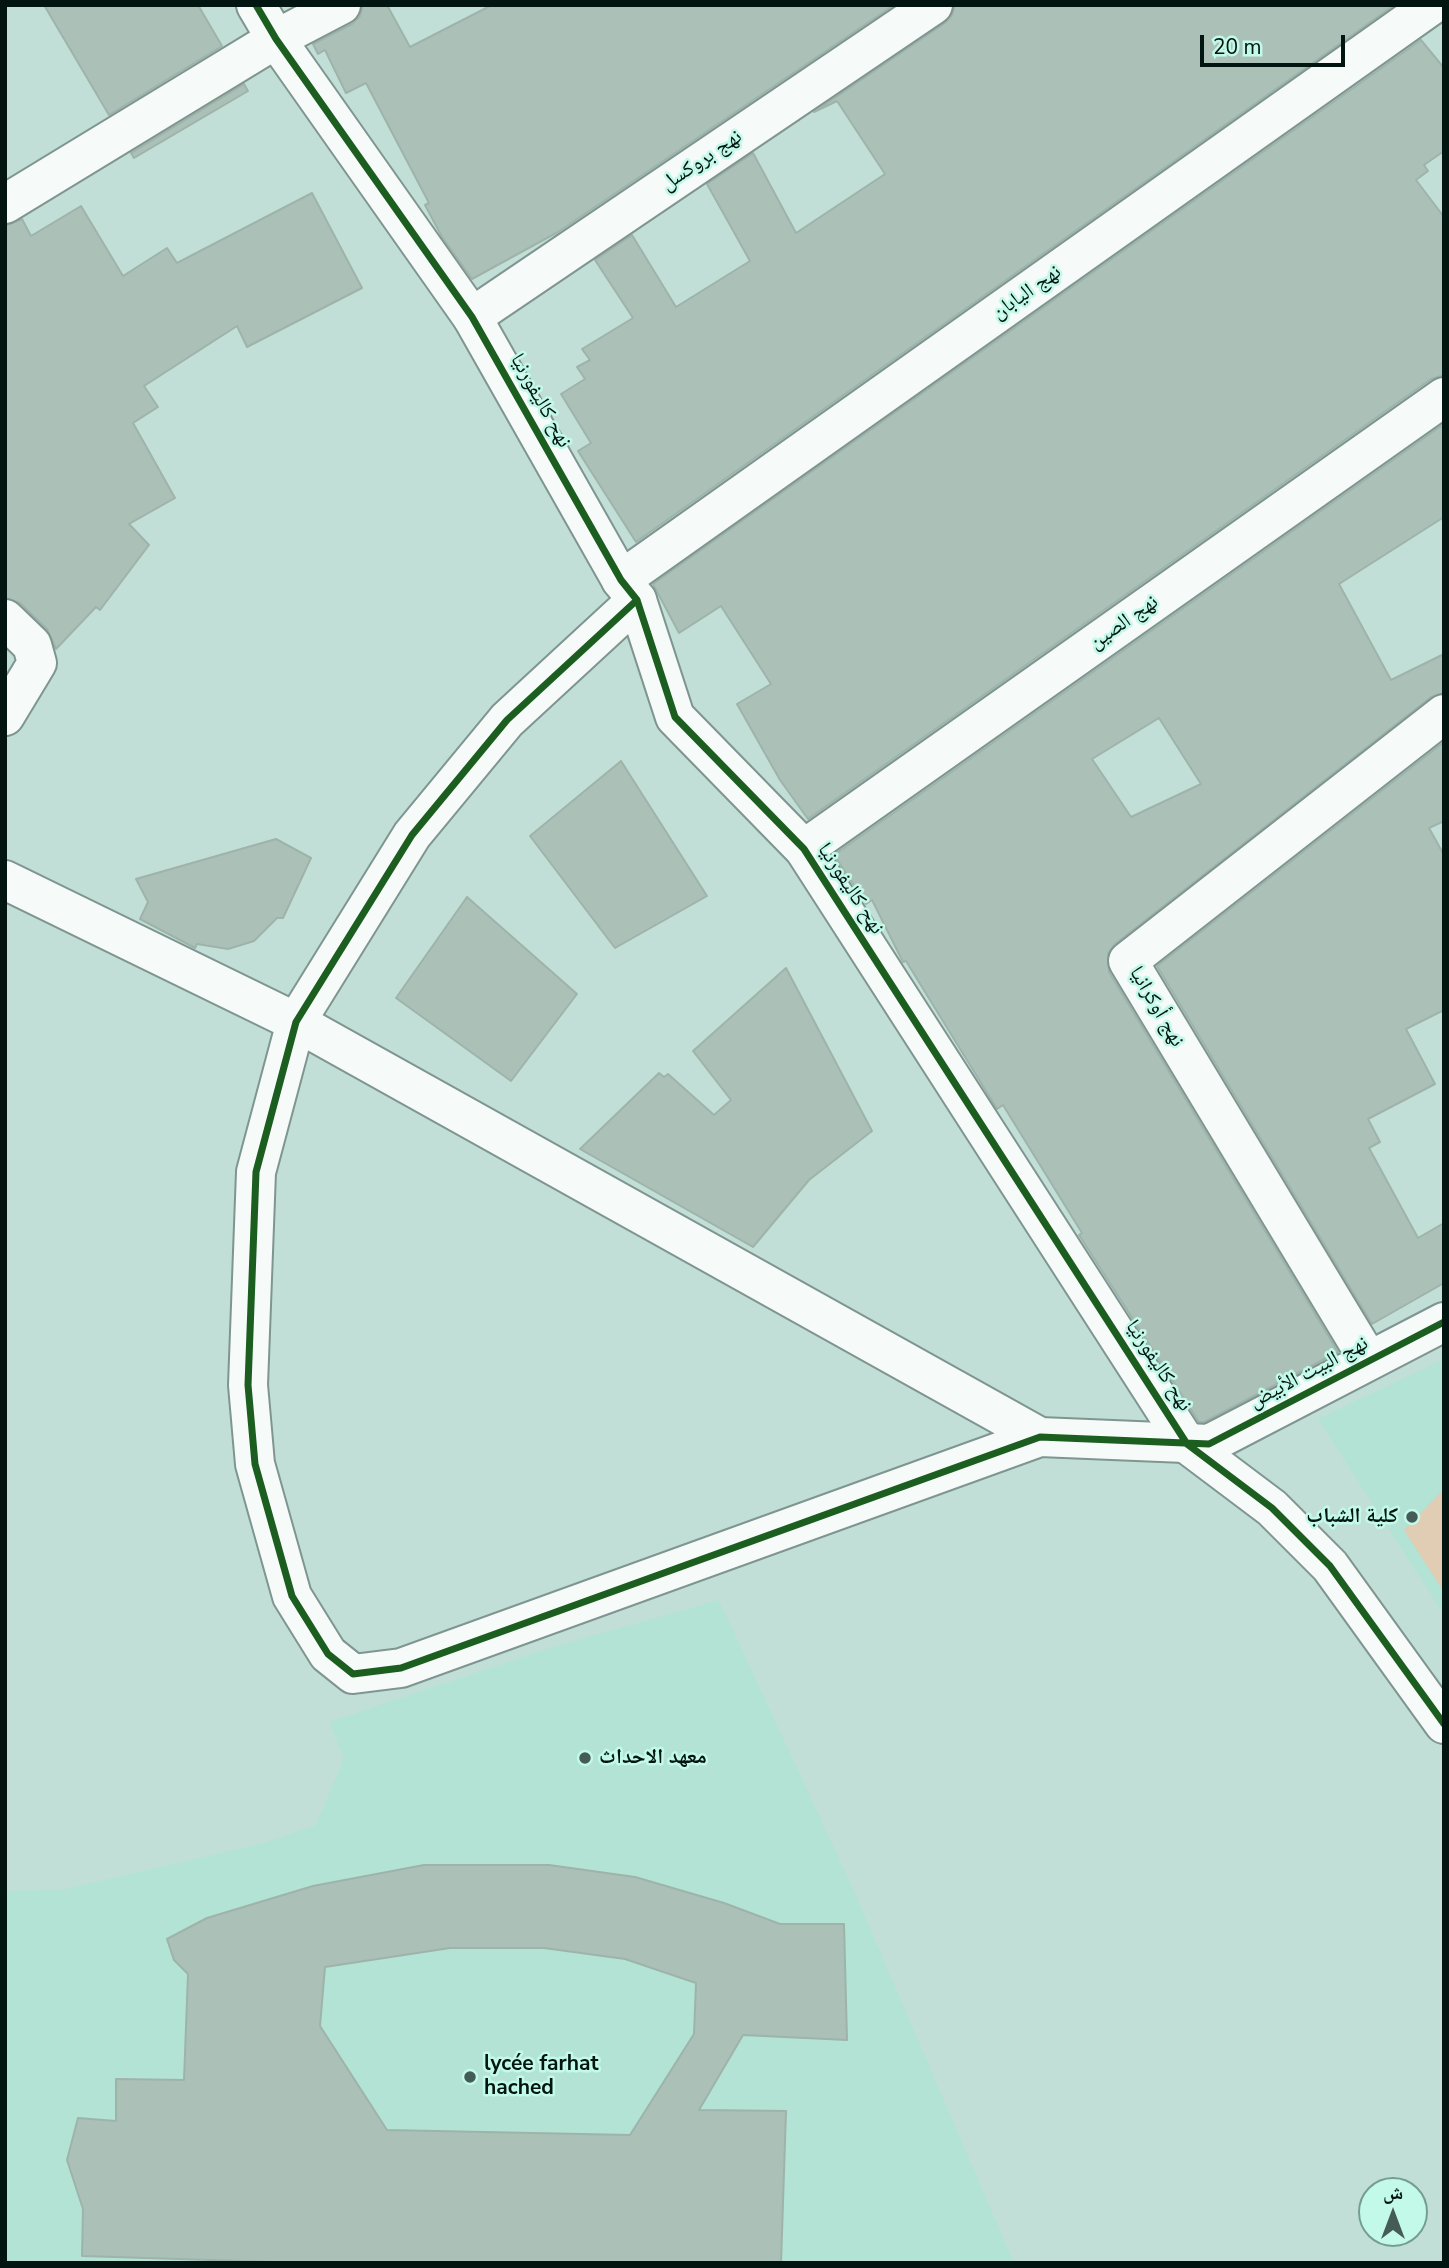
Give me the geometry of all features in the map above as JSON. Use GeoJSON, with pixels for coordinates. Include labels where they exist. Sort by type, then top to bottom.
{"type":"FeatureCollection","features":[{"type":"Feature","properties":{"kind":"street","name":"نهح كاليفورنيا"},"geometry":{"type":"LineString","coordinates":[[256,5],[276,39],[472,317],[629,590],[675,717],[804,849],[1188,1444],[1272,1508],[1330,1566],[1444,1724]]}},
{"type":"Feature","properties":{"kind":"street"},"geometry":{"type":"LineString","coordinates":[[5,204],[276,39],[341,5]]}},
{"type":"Feature","properties":{"kind":"street","name":"نهج بروكسل"},"geometry":{"type":"LineString","coordinates":[[472,317],[933,5]]}},
{"type":"Feature","properties":{"kind":"street","name":"نهج اليابان"},"geometry":{"type":"LineString","coordinates":[[1040,1437],[401,1668],[353,1674],[328,1654],[292,1597],[255,1464],[248,1385],[256,1172],[296,1022],[412,835],[507,720],[629,590],[1432,5]]}},
{"type":"Feature","properties":{"kind":"street","name":"نهج الصين"},"geometry":{"type":"LineString","coordinates":[[804,849],[1444,397]]}},
{"type":"Feature","properties":{"kind":"street"},"geometry":{"type":"LineString","coordinates":[[5,619],[32,645],[37,663],[5,716]]}},
{"type":"Feature","properties":{"kind":"street","name":"نهج أوكرانيا"},"geometry":{"type":"LineString","coordinates":[[1369,1361],[1128,961],[1444,715]]}},
{"type":"Feature","properties":{"kind":"street"},"geometry":{"type":"LineString","coordinates":[[5,880],[296,1022],[1040,1437]]}},
{"type":"Feature","properties":{"kind":"street","name":"نهج البيت الأبيض"},"geometry":{"type":"LineString","coordinates":[[1040,1437],[1209,1444],[1444,1322]]}},
{"type":"Feature","properties":{"kind":"shaded area","name":"كلية الشباب"},"geometry":{"type":"Polygon","coordinates":[[[1444,1359],[1444,1615],[1318,1419],[1444,1359]]]}},
{"type":"Feature","properties":{"kind":"shaded area"},"geometry":{"type":"Polygon","coordinates":[[[1444,1489],[1444,1592],[1404,1530],[1444,1489]]]}},
{"type":"Feature","properties":{"kind":"shaded area","name":"lycée farhat hached"},"geometry":{"type":"Polygon","coordinates":[[[719,1600],[854,1891],[1014,2263],[5,2263],[5,1891],[65,1889],[264,1843],[316,1825],[344,1758],[329,1722],[553,1647],[719,1600]]]}},
{"type":"Feature","properties":{"kind":"building"},"geometry":{"type":"Polygon","coordinates":[[[44,5],[198,5],[222,46],[109,115],[44,5]]]}},
{"type":"Feature","properties":{"kind":"building"},"geometry":{"type":"Polygon","coordinates":[[[363,5],[387,5],[410,47],[492,5],[894,5],[558,232],[472,279],[442,237],[425,205],[429,203],[366,83],[346,93],[325,50],[318,54],[313,44],[352,24],[360,16],[363,5]]]}},
{"type":"Feature","properties":{"kind":"building"},"geometry":{"type":"Polygon","coordinates":[[[955,5],[1393,6],[636,542],[578,451],[591,443],[561,394],[585,379],[577,367],[590,360],[582,349],[633,318],[595,260],[632,235],[676,307],[750,261],[707,184],[753,153],[796,233],[885,174],[837,101],[814,112],[945,23],[952,15],[955,5]]]}},
{"type":"Feature","properties":{"kind":"building"},"geometry":{"type":"Polygon","coordinates":[[[1421,40],[1444,68],[1444,151],[1424,165],[1428,171],[1416,180],[1444,217],[1444,375],[1431,379],[808,819],[780,780],[737,704],[771,684],[721,606],[679,633],[653,584],[1421,40]]]}},
{"type":"Feature","properties":{"kind":"building"},"geometry":{"type":"Polygon","coordinates":[[[244,84],[248,91],[134,158],[131,153],[244,84]]]}},
{"type":"Feature","properties":{"kind":"building"},"geometry":{"type":"Polygon","coordinates":[[[312,193],[362,288],[247,347],[237,326],[144,386],[158,407],[133,423],[175,498],[129,524],[149,545],[100,610],[96,607],[56,649],[47,629],[20,603],[5,598],[5,226],[22,219],[31,236],[81,206],[123,276],[167,248],[177,263],[312,193]]]}},
{"type":"Feature","properties":{"kind":"building"},"geometry":{"type":"Polygon","coordinates":[[[1444,424],[1444,517],[1339,584],[1391,680],[1444,654],[1444,693],[1431,697],[1115,944],[1108,953],[1109,972],[1338,1352],[1204,1422],[1199,1422],[1079,1235],[1082,1233],[1003,1105],[997,1109],[906,961],[903,962],[872,900],[866,904],[834,855],[1444,424]],[[1159,718],[1092,759],[1131,817],[1201,784],[1159,718]]]}},
{"type":"Feature","properties":{"kind":"building"},"geometry":{"type":"Polygon","coordinates":[[[1444,742],[1444,821],[1429,828],[1444,855],[1444,1010],[1406,1029],[1435,1084],[1368,1119],[1380,1142],[1369,1148],[1418,1238],[1444,1223],[1444,1283],[1372,1324],[1157,966],[1444,742]]]}},
{"type":"Feature","properties":{"kind":"building"},"geometry":{"type":"Polygon","coordinates":[[[621,761],[707,896],[615,948],[530,836],[621,761]]]}},
{"type":"Feature","properties":{"kind":"building"},"geometry":{"type":"Polygon","coordinates":[[[276,839],[311,858],[283,918],[277,918],[254,941],[228,949],[197,944],[195,948],[140,919],[148,902],[136,879],[276,839]]]}},
{"type":"Feature","properties":{"kind":"building"},"geometry":{"type":"Polygon","coordinates":[[[467,897],[577,994],[511,1081],[396,998],[467,897]]]}},
{"type":"Feature","properties":{"kind":"building"},"geometry":{"type":"Polygon","coordinates":[[[786,968],[872,1131],[809,1180],[753,1247],[580,1149],[659,1073],[664,1077],[668,1074],[714,1115],[731,1100],[693,1051],[786,968]]]}},
{"type":"Feature","properties":{"kind":"building"},"geometry":{"type":"Polygon","coordinates":[[[424,1865],[549,1865],[635,1877],[724,1903],[780,1924],[844,1924],[847,2040],[743,2035],[699,2110],[786,2111],[781,2263],[305,2263],[82,2256],[83,2209],[67,2160],[78,2118],[116,2121],[116,2079],[184,2080],[188,1974],[174,1960],[167,1939],[207,1918],[313,1886],[424,1865]],[[450,1948],[325,1967],[320,2026],[387,2130],[630,2135],[694,2034],[696,1983],[625,1959],[544,1948],[450,1948]]]}},
{"type":"Feature","properties":{"kind":"cycle path"},"geometry":{"type":"LineString","coordinates":[[256,5],[276,39],[472,317],[621,580],[637,600],[675,717],[804,849],[1187,1444],[1272,1508],[1330,1566],[1444,1724]]}},
{"type":"Feature","properties":{"kind":"cycle path"},"geometry":{"type":"LineString","coordinates":[[637,600],[507,720],[412,835],[296,1022],[256,1172],[248,1385],[255,1464],[292,1596],[328,1654],[353,1674],[401,1668],[1040,1437],[1209,1444],[1444,1322]]}},
{"type":"Feature","properties":{"kind":"place","name":"كلية الشباب"},"geometry":{"type":"Point","coordinates":[1412,1517]}},
{"type":"Feature","properties":{"kind":"place","name":"معهد الاحداث"},"geometry":{"type":"Point","coordinates":[585,1758]}},
{"type":"Feature","properties":{"kind":"place","name":"lycée farhat hached"},"geometry":{"type":"Point","coordinates":[470,2077]}}]}
